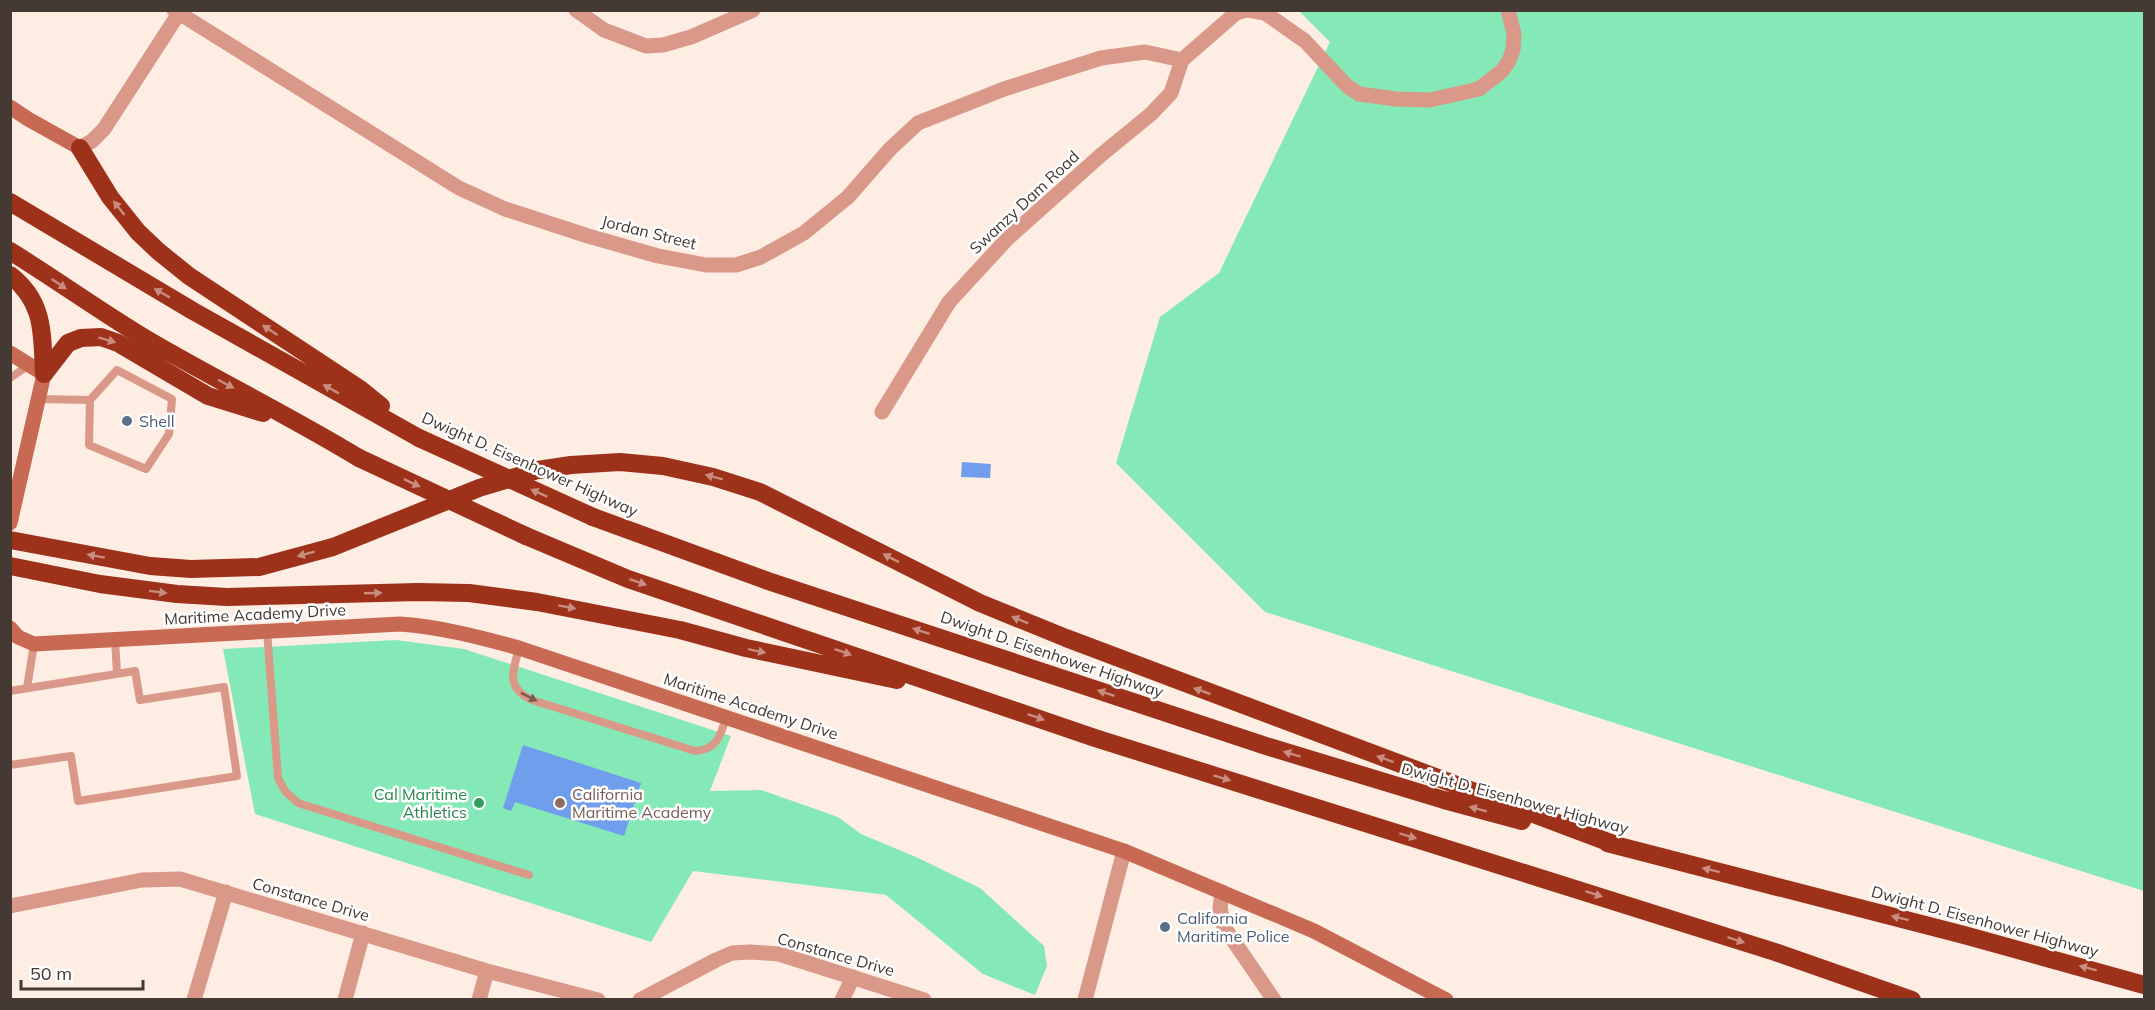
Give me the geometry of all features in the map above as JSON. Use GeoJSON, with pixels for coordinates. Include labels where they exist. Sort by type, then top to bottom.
{"type":"FeatureCollection","features":[{"type":"Feature","properties":{"kind":"highway"},"geometry":{"type":"LineString","coordinates":[[81,148],[110,197],[158,251],[189,276],[360,389],[419,438]]}},
{"type":"Feature","properties":{"kind":"highway","name":"Dwight D. Eisenhower Highway"},"geometry":{"type":"LineString","coordinates":[[10,202],[183,306],[419,438],[593,517],[768,581],[1266,746],[1444,800],[1975,938],[2145,985]]}},
{"type":"Feature","properties":{"kind":"highway"},"geometry":{"type":"LineString","coordinates":[[10,251],[146,339],[207,374],[311,428],[359,458],[526,536],[628,579],[1095,738],[1775,952],[1914,999]]}},
{"type":"Feature","properties":{"kind":"highway"},"geometry":{"type":"LineString","coordinates":[[10,275],[28,293],[41,321],[37,369]]}},
{"type":"Feature","properties":{"kind":"highway"},"geometry":{"type":"LineString","coordinates":[[37,369],[68,343],[81,338],[100,337],[118,343],[208,396],[311,428]]}},
{"type":"Feature","properties":{"kind":"highway"},"geometry":{"type":"LineString","coordinates":[[10,540],[150,566],[214,569],[259,567],[333,547],[479,488],[538,470],[620,462],[663,466],[714,477],[760,492],[980,603],[1026,623],[1180,683],[1616,845]]}},
{"type":"Feature","properties":{"kind":"highway"},"geometry":{"type":"LineString","coordinates":[[10,566],[100,584],[187,595],[227,597],[418,592],[469,593],[537,602],[680,630],[746,648],[981,698]]}},
{"type":"Feature","properties":{"kind":"street"},"geometry":{"type":"LineString","coordinates":[[576,10],[604,30],[646,46],[663,45],[691,37],[753,10]]}},
{"type":"Feature","properties":{"kind":"street"},"geometry":{"type":"LineString","coordinates":[[1182,60],[1236,13],[1247,10],[1265,13],[1305,41],[1347,86],[1359,94],[1396,99],[1430,100],[1479,89],[1502,71],[1513,50],[1514,34],[1508,10]]}},
{"type":"Feature","properties":{"kind":"street"},"geometry":{"type":"LineString","coordinates":[[10,107],[81,148],[104,129],[178,12]]}},
{"type":"Feature","properties":{"kind":"street","name":"Jordan Street"},"geometry":{"type":"LineString","coordinates":[[178,12],[459,188],[505,209],[588,236],[658,256],[706,265],[736,265],[761,257],[804,233],[848,197],[890,149],[918,123],[964,104],[1101,58],[1145,52],[1182,60]]}},
{"type":"Feature","properties":{"kind":"street","name":"Swanzy Dam Road"},"geometry":{"type":"LineString","coordinates":[[882,412],[949,302],[1008,238],[1151,114],[1171,93],[1182,60]]}},
{"type":"Feature","properties":{"kind":"street"},"geometry":{"type":"LineString","coordinates":[[10,352],[37,369],[39,399],[16,476],[10,523]]}},
{"type":"Feature","properties":{"kind":"street","name":"Maritime Academy Drive"},"geometry":{"type":"LineString","coordinates":[[34,644],[400,624],[457,631],[519,648],[1124,851],[1314,931],[1446,999]]}},
{"type":"Feature","properties":{"kind":"street"},"geometry":{"type":"LineString","coordinates":[[10,628],[18,637],[34,644]]}},
{"type":"Feature","properties":{"kind":"street"},"geometry":{"type":"LineString","coordinates":[[1085,999],[1124,851]]}},
{"type":"Feature","properties":{"kind":"street","name":"Constance Drive"},"geometry":{"type":"LineString","coordinates":[[10,906],[142,880],[180,879],[488,970],[598,999]]}},
{"type":"Feature","properties":{"kind":"street"},"geometry":{"type":"LineString","coordinates":[[194,999],[226,892]]}},
{"type":"Feature","properties":{"kind":"street"},"geometry":{"type":"LineString","coordinates":[[1222,892],[1220,915],[1224,927],[1274,999]]}},
{"type":"Feature","properties":{"kind":"street"},"geometry":{"type":"LineString","coordinates":[[345,999],[363,933]]}},
{"type":"Feature","properties":{"kind":"street","name":"Constance Drive"},"geometry":{"type":"LineString","coordinates":[[640,999],[732,954],[751,952],[779,954],[924,999]]}},
{"type":"Feature","properties":{"kind":"street"},"geometry":{"type":"LineString","coordinates":[[479,999],[488,970]]}},
{"type":"Feature","properties":{"kind":"street"},"geometry":{"type":"LineString","coordinates":[[842,999],[853,977]]}},
{"type":"Feature","properties":{"kind":"lane"},"geometry":{"type":"LineString","coordinates":[[10,378],[37,369]]}},
{"type":"Feature","properties":{"kind":"lane"},"geometry":{"type":"LineString","coordinates":[[39,399],[90,400],[117,370],[172,399],[168,434],[146,469],[89,445],[90,400]]}},
{"type":"Feature","properties":{"kind":"lane"},"geometry":{"type":"LineString","coordinates":[[267,631],[278,778],[285,791],[298,803],[312,808],[529,876]]}},
{"type":"Feature","properties":{"kind":"lane"},"geometry":{"type":"LineString","coordinates":[[115,640],[117,674]]}},
{"type":"Feature","properties":{"kind":"lane"},"geometry":{"type":"LineString","coordinates":[[27,688],[34,644]]}},
{"type":"Feature","properties":{"kind":"lane"},"geometry":{"type":"LineString","coordinates":[[519,648],[512,681],[516,690],[532,700],[695,751],[711,748],[717,742],[726,717]]}},
{"type":"Feature","properties":{"kind":"lane"},"geometry":{"type":"LineString","coordinates":[[10,690],[135,671],[140,700],[224,687],[237,776],[78,801],[71,756],[10,765]]}},
{"type":"Feature","properties":{"kind":"green space"},"geometry":{"type":"Polygon","coordinates":[[[1299,11],[2144,11],[2144,891],[1265,612],[1116,463],[1160,317],[1219,273],[1330,42],[1299,11]]]}},
{"type":"Feature","properties":{"kind":"green space","name":"Cal Maritime Athletics"},"geometry":{"type":"Polygon","coordinates":[[[396,640],[464,649],[731,736],[710,791],[761,790],[838,817],[861,834],[980,888],[1044,946],[1047,966],[1035,995],[983,974],[886,895],[693,871],[651,942],[255,814],[223,649],[396,640]]]}},
{"type":"Feature","properties":{"kind":"water"},"geometry":{"type":"Polygon","coordinates":[[[962,462],[991,464],[990,478],[961,477],[962,462]]]}},
{"type":"Feature","properties":{"kind":"water"},"geometry":{"type":"Polygon","coordinates":[[[523,745],[641,783],[624,836],[515,802],[511,811],[503,808],[523,745]]]}},
{"type":"Feature","properties":{"kind":"place","name":"Shell"},"geometry":{"type":"Point","coordinates":[127,421]}},
{"type":"Feature","properties":{"kind":"place","name":"Cal Maritime Athletics"},"geometry":{"type":"Point","coordinates":[479,803]}},
{"type":"Feature","properties":{"kind":"place","name":"California Maritime Academy"},"geometry":{"type":"Point","coordinates":[560,803]}},
{"type":"Feature","properties":{"kind":"place","name":"California Maritime Police"},"geometry":{"type":"Point","coordinates":[1165,927]}}]}
